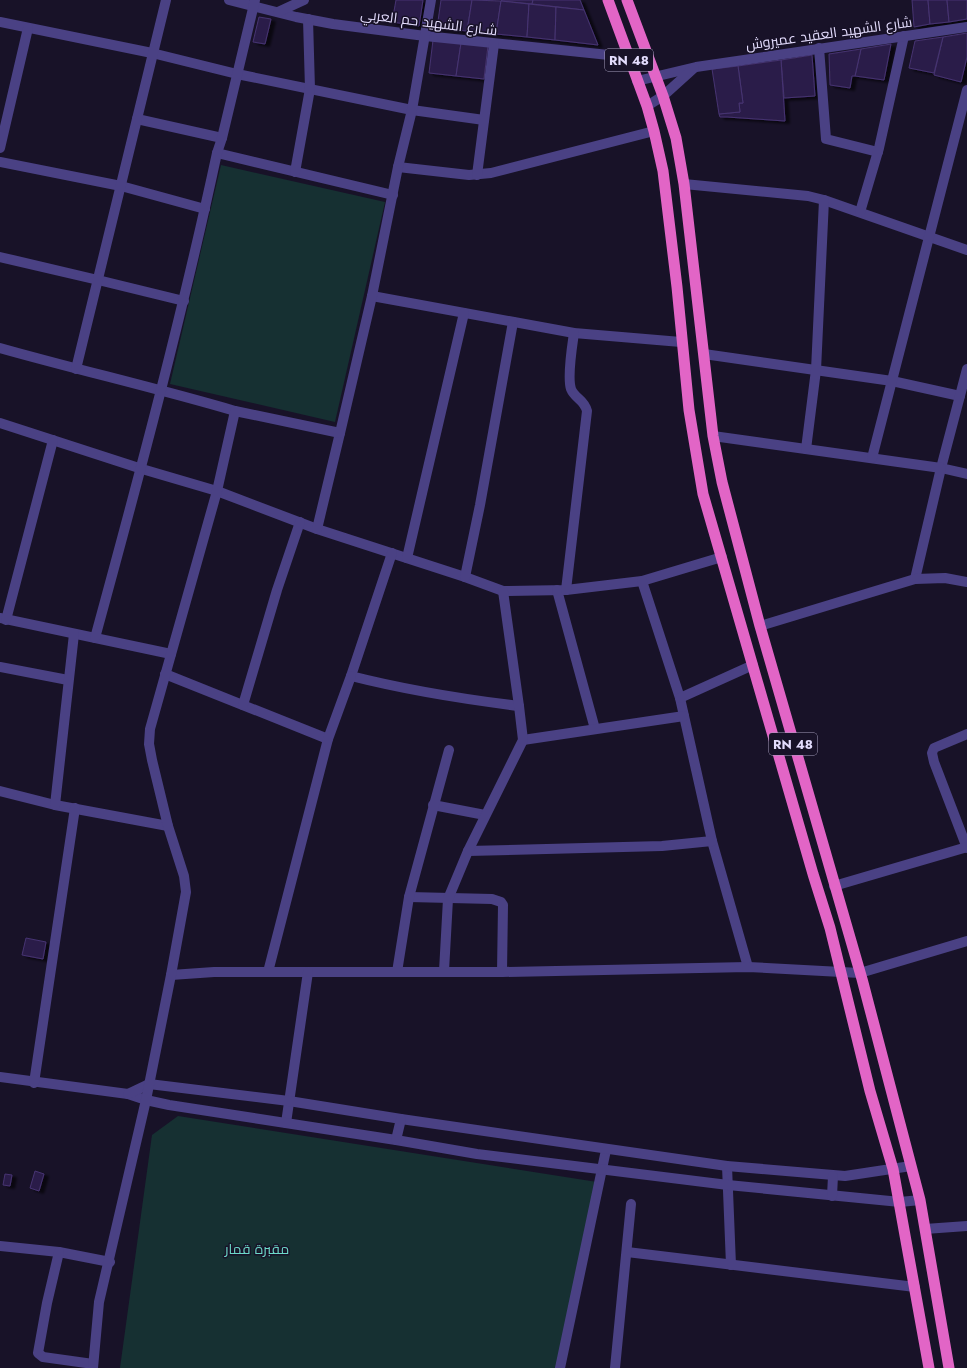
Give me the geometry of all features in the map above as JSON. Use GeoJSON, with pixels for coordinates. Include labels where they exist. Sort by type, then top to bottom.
{"type":"FeatureCollection","features":[{"type":"Feature","properties":{"kind":"highway","name":"RN 48"},"geometry":{"type":"LineString","coordinates":[[608,0],[647,106],[663,171],[677,287],[681,342],[691,426],[703,494],[830,928],[870,1091],[893,1169],[929,1368]]}},
{"type":"Feature","properties":{"kind":"highway","name":"RN 48"},"geometry":{"type":"LineString","coordinates":[[627,0],[663,96],[676,138],[684,184],[713,436],[722,482],[760,626],[860,973],[920,1200],[949,1368]]}},
{"type":"Feature","properties":{"kind":"highway"},"geometry":{"type":"LineString","coordinates":[[762,695],[779,692]]}},
{"type":"Feature","properties":{"kind":"street"},"geometry":{"type":"LineString","coordinates":[[76,369],[166,0]]}},
{"type":"Feature","properties":{"kind":"street","name":"شـارع الشهيد حم العربي"},"geometry":{"type":"LineString","coordinates":[[229,0],[254,3],[278,12],[308,19],[425,36],[628,57]]}},
{"type":"Feature","properties":{"kind":"street"},"geometry":{"type":"LineString","coordinates":[[278,12],[304,0]]}},
{"type":"Feature","properties":{"kind":"street"},"geometry":{"type":"LineString","coordinates":[[317,529],[372,296],[398,167],[412,110],[431,0]]}},
{"type":"Feature","properties":{"kind":"street"},"geometry":{"type":"LineString","coordinates":[[95,638],[142,469],[184,301],[217,153],[222,138],[254,3]]}},
{"type":"Feature","properties":{"kind":"street"},"geometry":{"type":"LineString","coordinates":[[295,172],[310,88],[308,19]]}},
{"type":"Feature","properties":{"kind":"street"},"geometry":{"type":"LineString","coordinates":[[0,22],[152,53],[237,74],[412,110],[484,120]]}},
{"type":"Feature","properties":{"kind":"street","name":"شارع الشهيد العقيد عميروش"},"geometry":{"type":"LineString","coordinates":[[637,81],[696,67],[967,27]]}},
{"type":"Feature","properties":{"kind":"street"},"geometry":{"type":"LineString","coordinates":[[0,148],[28,28]]}},
{"type":"Feature","properties":{"kind":"street"},"geometry":{"type":"LineString","coordinates":[[860,212],[878,152],[904,36]]}},
{"type":"Feature","properties":{"kind":"street"},"geometry":{"type":"LineString","coordinates":[[477,175],[494,44]]}},
{"type":"Feature","properties":{"kind":"street"},"geometry":{"type":"LineString","coordinates":[[819,48],[826,139],[878,152]]}},
{"type":"Feature","properties":{"kind":"street"},"geometry":{"type":"LineString","coordinates":[[647,106],[663,96],[696,67]]}},
{"type":"Feature","properties":{"kind":"street"},"geometry":{"type":"LineString","coordinates":[[872,458],[929,236],[964,122],[967,90]]}},
{"type":"Feature","properties":{"kind":"street"},"geometry":{"type":"LineString","coordinates":[[137,119],[222,138]]}},
{"type":"Feature","properties":{"kind":"street"},"geometry":{"type":"LineString","coordinates":[[398,167],[477,175],[491,173],[654,131]]}},
{"type":"Feature","properties":{"kind":"street"},"geometry":{"type":"LineString","coordinates":[[217,153],[393,195]]}},
{"type":"Feature","properties":{"kind":"street"},"geometry":{"type":"LineString","coordinates":[[0,162],[120,186],[205,208]]}},
{"type":"Feature","properties":{"kind":"street"},"geometry":{"type":"LineString","coordinates":[[684,184],[808,196],[860,212],[967,250]]}},
{"type":"Feature","properties":{"kind":"street"},"geometry":{"type":"LineString","coordinates":[[806,449],[816,370],[824,200]]}},
{"type":"Feature","properties":{"kind":"street"},"geometry":{"type":"LineString","coordinates":[[0,258],[184,301]]}},
{"type":"Feature","properties":{"kind":"street"},"geometry":{"type":"LineString","coordinates":[[372,296],[574,333],[681,342]]}},
{"type":"Feature","properties":{"kind":"street"},"geometry":{"type":"LineString","coordinates":[[407,558],[464,313]]}},
{"type":"Feature","properties":{"kind":"street"},"geometry":{"type":"LineString","coordinates":[[465,577],[480,505],[513,322]]}},
{"type":"Feature","properties":{"kind":"street"},"geometry":{"type":"LineString","coordinates":[[574,333],[569,378],[574,395],[585,404],[587,411],[562,590],[595,729]]}},
{"type":"Feature","properties":{"kind":"street"},"geometry":{"type":"LineString","coordinates":[[0,348],[235,411],[340,433]]}},
{"type":"Feature","properties":{"kind":"street"},"geometry":{"type":"LineString","coordinates":[[704,354],[892,381],[960,396]]}},
{"type":"Feature","properties":{"kind":"street"},"geometry":{"type":"LineString","coordinates":[[915,579],[941,468],[967,370]]}},
{"type":"Feature","properties":{"kind":"street"},"geometry":{"type":"LineString","coordinates":[[59,1252],[47,1303],[38,1352],[42,1357],[93,1366],[99,1302],[110,1262],[146,1100],[186,892],[184,876],[168,826],[149,744],[150,729],[217,491],[235,411]]}},
{"type":"Feature","properties":{"kind":"street"},"geometry":{"type":"LineString","coordinates":[[0,423],[142,469],[217,491],[317,529],[465,577],[503,591],[562,590],[642,581],[722,557]]}},
{"type":"Feature","properties":{"kind":"street"},"geometry":{"type":"LineString","coordinates":[[713,436],[941,468],[967,474]]}},
{"type":"Feature","properties":{"kind":"street"},"geometry":{"type":"LineString","coordinates":[[53,440],[3,619],[171,654]]}},
{"type":"Feature","properties":{"kind":"street"},"geometry":{"type":"LineString","coordinates":[[243,706],[277,590],[300,522]]}},
{"type":"Feature","properties":{"kind":"street"},"geometry":{"type":"LineString","coordinates":[[268,972],[328,739],[351,676],[392,553]]}},
{"type":"Feature","properties":{"kind":"street"},"geometry":{"type":"LineString","coordinates":[[760,626],[915,579],[944,578],[967,582]]}},
{"type":"Feature","properties":{"kind":"street"},"geometry":{"type":"LineString","coordinates":[[642,581],[680,698],[712,841],[748,967]]}},
{"type":"Feature","properties":{"kind":"street"},"geometry":{"type":"LineString","coordinates":[[444,971],[448,899],[468,851],[523,740],[503,591]]}},
{"type":"Feature","properties":{"kind":"street"},"geometry":{"type":"LineString","coordinates":[[55,805],[74,634]]}},
{"type":"Feature","properties":{"kind":"street"},"geometry":{"type":"LineString","coordinates":[[680,698],[753,665]]}},
{"type":"Feature","properties":{"kind":"street"},"geometry":{"type":"LineString","coordinates":[[0,667],[68,680]]}},
{"type":"Feature","properties":{"kind":"street"},"geometry":{"type":"LineString","coordinates":[[165,674],[328,739]]}},
{"type":"Feature","properties":{"kind":"street"},"geometry":{"type":"LineString","coordinates":[[351,676],[390,686],[462,699],[519,706]]}},
{"type":"Feature","properties":{"kind":"street"},"geometry":{"type":"LineString","coordinates":[[523,740],[684,716]]}},
{"type":"Feature","properties":{"kind":"street"},"geometry":{"type":"LineString","coordinates":[[834,886],[967,847],[965,836],[934,762],[932,753],[934,748],[967,734]]}},
{"type":"Feature","properties":{"kind":"street"},"geometry":{"type":"LineString","coordinates":[[396,972],[409,897],[449,750]]}},
{"type":"Feature","properties":{"kind":"street"},"geometry":{"type":"LineString","coordinates":[[0,791],[55,805],[168,826]]}},
{"type":"Feature","properties":{"kind":"street"},"geometry":{"type":"LineString","coordinates":[[433,805],[485,815]]}},
{"type":"Feature","properties":{"kind":"street"},"geometry":{"type":"LineString","coordinates":[[34,1082],[75,808]]}},
{"type":"Feature","properties":{"kind":"street"},"geometry":{"type":"LineString","coordinates":[[468,851],[662,846],[712,841]]}},
{"type":"Feature","properties":{"kind":"street"},"geometry":{"type":"LineString","coordinates":[[409,897],[492,899],[501,902],[503,905],[502,972]]}},
{"type":"Feature","properties":{"kind":"street"},"geometry":{"type":"LineString","coordinates":[[171,975],[208,972],[502,972],[748,967],[860,973],[967,942]]}},
{"type":"Feature","properties":{"kind":"street"},"geometry":{"type":"LineString","coordinates":[[286,1123],[308,972]]}},
{"type":"Feature","properties":{"kind":"street"},"geometry":{"type":"LineString","coordinates":[[0,1077],[128,1094],[169,1105],[477,1154],[728,1185],[832,1196],[900,1202],[920,1200]]}},
{"type":"Feature","properties":{"kind":"street"},"geometry":{"type":"LineString","coordinates":[[128,1094],[149,1084],[289,1101],[606,1150],[727,1166],[833,1176],[845,1176],[911,1166]]}},
{"type":"Feature","properties":{"kind":"street"},"geometry":{"type":"LineString","coordinates":[[396,1140],[401,1119]]}},
{"type":"Feature","properties":{"kind":"street"},"geometry":{"type":"LineString","coordinates":[[560,1368],[606,1150]]}},
{"type":"Feature","properties":{"kind":"street"},"geometry":{"type":"LineString","coordinates":[[727,1166],[731,1265]]}},
{"type":"Feature","properties":{"kind":"street"},"geometry":{"type":"LineString","coordinates":[[832,1196],[833,1176]]}},
{"type":"Feature","properties":{"kind":"street"},"geometry":{"type":"LineString","coordinates":[[615,1368],[632,1204]]}},
{"type":"Feature","properties":{"kind":"street"},"geometry":{"type":"LineString","coordinates":[[925,1229],[967,1226]]}},
{"type":"Feature","properties":{"kind":"street"},"geometry":{"type":"LineString","coordinates":[[0,1246],[59,1252],[110,1262]]}},
{"type":"Feature","properties":{"kind":"street"},"geometry":{"type":"LineString","coordinates":[[627,1252],[915,1287]]}},
{"type":"Feature","properties":{"kind":"green space"},"geometry":{"type":"Polygon","coordinates":[[[221,165],[385,202],[335,422],[170,384],[221,165]]]}},
{"type":"Feature","properties":{"kind":"green space","name":"مقبرة قمار"},"geometry":{"type":"Polygon","coordinates":[[[178,1116],[597,1182],[559,1368],[120,1368],[152,1135],[178,1116]]]}},
{"type":"Feature","properties":{"kind":"building"},"geometry":{"type":"Polygon","coordinates":[[[396,0],[423,0],[419,26],[392,22],[396,0]]]}},
{"type":"Feature","properties":{"kind":"building"},"geometry":{"type":"Polygon","coordinates":[[[441,0],[472,0],[467,31],[437,28],[441,0]]]}},
{"type":"Feature","properties":{"kind":"building"},"geometry":{"type":"Polygon","coordinates":[[[472,0],[501,1],[496,34],[467,31],[472,0]]]}},
{"type":"Feature","properties":{"kind":"building"},"geometry":{"type":"Polygon","coordinates":[[[533,0],[532,4],[501,1],[533,0]]]}},
{"type":"Feature","properties":{"kind":"building"},"geometry":{"type":"Polygon","coordinates":[[[533,0],[580,0],[584,10],[532,4],[533,0]]]}},
{"type":"Feature","properties":{"kind":"building"},"geometry":{"type":"Polygon","coordinates":[[[912,0],[928,0],[930,24],[914,27],[912,0]]]}},
{"type":"Feature","properties":{"kind":"building"},"geometry":{"type":"Polygon","coordinates":[[[928,0],[947,0],[949,22],[930,24],[928,0]]]}},
{"type":"Feature","properties":{"kind":"building"},"geometry":{"type":"Polygon","coordinates":[[[947,0],[967,0],[967,19],[949,22],[947,0]]]}},
{"type":"Feature","properties":{"kind":"building"},"geometry":{"type":"Polygon","coordinates":[[[501,1],[529,4],[527,37],[496,34],[501,1]]]}},
{"type":"Feature","properties":{"kind":"building"},"geometry":{"type":"Polygon","coordinates":[[[529,4],[556,7],[555,40],[527,37],[529,4]]]}},
{"type":"Feature","properties":{"kind":"building"},"geometry":{"type":"Polygon","coordinates":[[[556,7],[584,10],[598,45],[555,40],[556,7]]]}},
{"type":"Feature","properties":{"kind":"building"},"geometry":{"type":"Polygon","coordinates":[[[259,17],[271,19],[265,44],[253,42],[259,17]]]}},
{"type":"Feature","properties":{"kind":"building"},"geometry":{"type":"Polygon","coordinates":[[[967,33],[967,57],[961,82],[934,75],[943,37],[967,33]]]}},
{"type":"Feature","properties":{"kind":"building"},"geometry":{"type":"Polygon","coordinates":[[[943,37],[934,73],[909,68],[915,41],[943,37]]]}},
{"type":"Feature","properties":{"kind":"building"},"geometry":{"type":"Polygon","coordinates":[[[433,40],[461,43],[456,76],[429,73],[433,40]]]}},
{"type":"Feature","properties":{"kind":"building"},"geometry":{"type":"Polygon","coordinates":[[[461,43],[488,46],[484,79],[456,76],[461,43]]]}},
{"type":"Feature","properties":{"kind":"building"},"geometry":{"type":"Polygon","coordinates":[[[891,44],[884,80],[855,76],[861,49],[891,44]]]}},
{"type":"Feature","properties":{"kind":"building"},"geometry":{"type":"Polygon","coordinates":[[[861,49],[855,76],[852,76],[850,88],[830,85],[829,54],[861,49]]]}},
{"type":"Feature","properties":{"kind":"building"},"geometry":{"type":"Polygon","coordinates":[[[812,55],[815,96],[784,98],[781,60],[812,55]]]}},
{"type":"Feature","properties":{"kind":"building"},"geometry":{"type":"Polygon","coordinates":[[[781,60],[785,121],[720,117],[719,114],[740,112],[739,103],[743,103],[738,66],[781,60]]]}},
{"type":"Feature","properties":{"kind":"building"},"geometry":{"type":"Polygon","coordinates":[[[738,66],[743,103],[739,103],[740,112],[719,114],[712,69],[738,66]]]}},
{"type":"Feature","properties":{"kind":"building"},"geometry":{"type":"Polygon","coordinates":[[[26,938],[46,942],[43,959],[22,955],[26,938]]]}},
{"type":"Feature","properties":{"kind":"building"},"geometry":{"type":"Polygon","coordinates":[[[35,1171],[44,1174],[39,1191],[30,1188],[35,1171]]]}},
{"type":"Feature","properties":{"kind":"building"},"geometry":{"type":"Polygon","coordinates":[[[5,1174],[12,1175],[10,1186],[3,1185],[5,1174]]]}}]}
